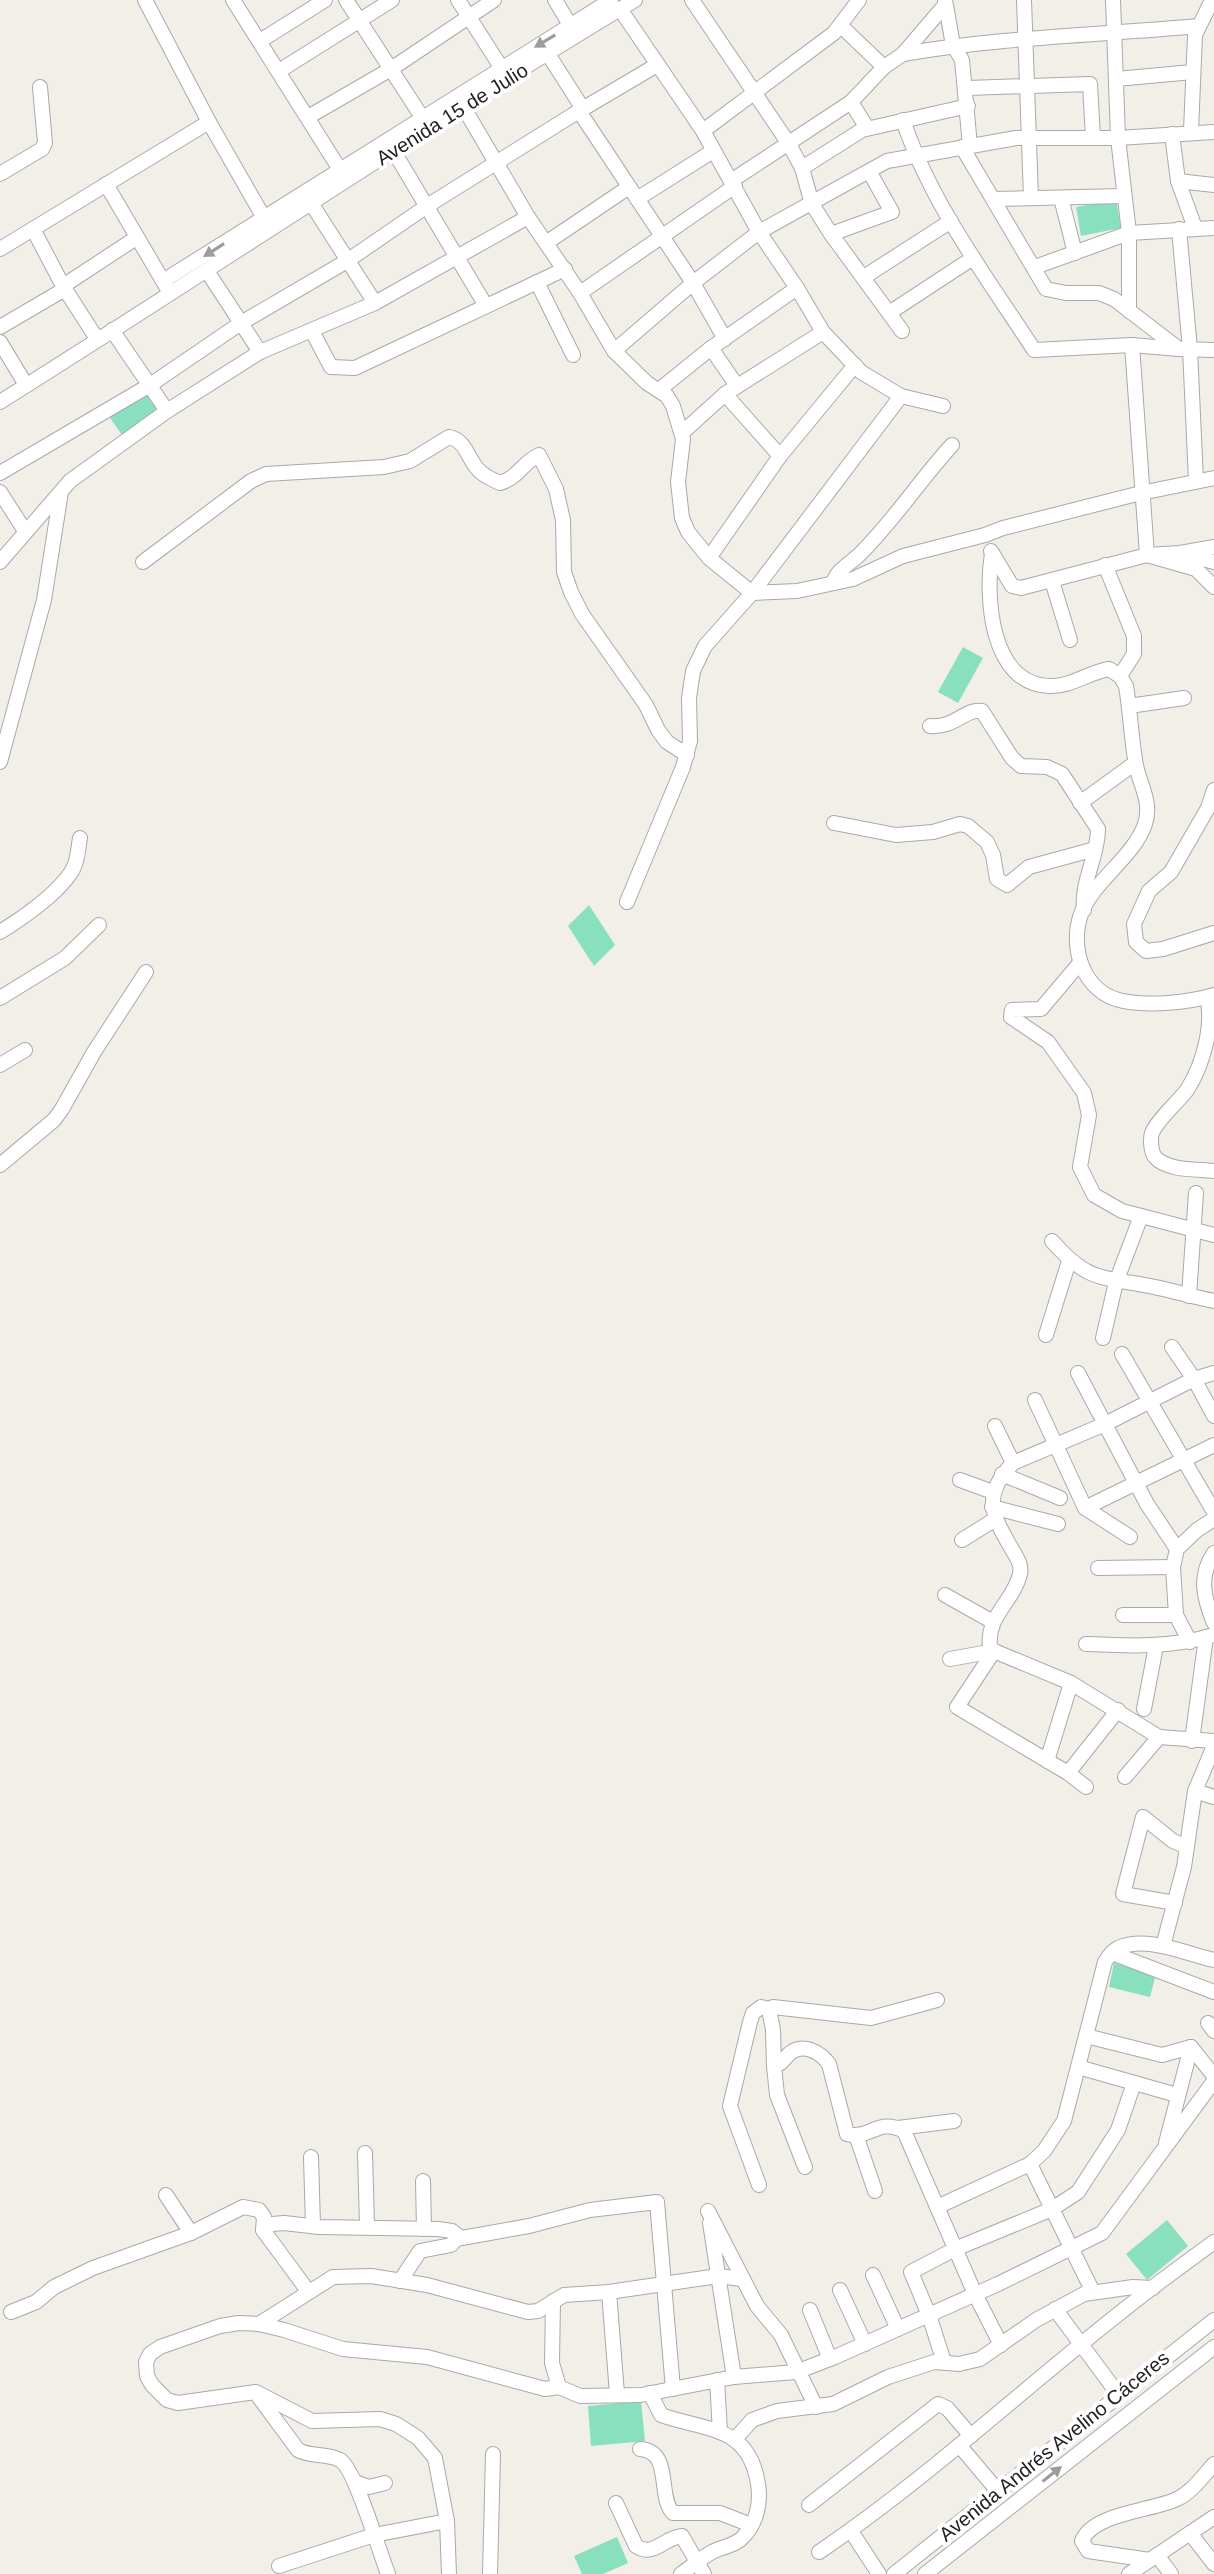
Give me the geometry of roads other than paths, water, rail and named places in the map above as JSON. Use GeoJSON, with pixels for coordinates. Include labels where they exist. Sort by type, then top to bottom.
{"type":"FeatureCollection","features":[{"type":"Feature","properties":{"kind":"street"},"geometry":{"type":"LineString","coordinates":[[145,0],[209,122],[267,223]]}},
{"type":"Feature","properties":{"kind":"street"},"geometry":{"type":"LineString","coordinates":[[260,41],[325,0]]}},
{"type":"Feature","properties":{"kind":"street"},"geometry":{"type":"LineString","coordinates":[[346,0],[426,124]]}},
{"type":"Feature","properties":{"kind":"street"},"geometry":{"type":"LineString","coordinates":[[279,71],[392,0]]}},
{"type":"Feature","properties":{"kind":"street"},"geometry":{"type":"LineString","coordinates":[[458,0],[505,73]]}},
{"type":"Feature","properties":{"kind":"street"},"geometry":{"type":"LineString","coordinates":[[308,117],[391,69],[494,0]]}},
{"type":"Feature","properties":{"kind":"street"},"geometry":{"type":"LineString","coordinates":[[555,0],[570,25]]}},
{"type":"Feature","properties":{"kind":"street","name":"Avenida 15 de Julio"},"geometry":{"type":"LineString","coordinates":[[163,281],[267,223],[426,124],[505,73],[570,25],[615,5],[635,0]]}},
{"type":"Feature","properties":{"kind":"street"},"geometry":{"type":"LineString","coordinates":[[692,0],[789,144],[802,168],[812,204],[831,234],[902,331]]}},
{"type":"Feature","properties":{"kind":"street"},"geometry":{"type":"LineString","coordinates":[[703,131],[834,33],[859,0]]}},
{"type":"Feature","properties":{"kind":"street"},"geometry":{"type":"LineString","coordinates":[[1024,0],[1031,198]]}},
{"type":"Feature","properties":{"kind":"street"},"geometry":{"type":"LineString","coordinates":[[1113,0],[1118,138],[1129,233],[1129,311]]}},
{"type":"Feature","properties":{"kind":"street"},"geometry":{"type":"LineString","coordinates":[[1191,131],[1195,35],[1204,24],[1212,0]]}},
{"type":"Feature","properties":{"kind":"street"},"geometry":{"type":"LineString","coordinates":[[235,1],[343,175]]}},
{"type":"Feature","properties":{"kind":"street"},"geometry":{"type":"LineString","coordinates":[[945,2],[953,45],[962,60],[967,88],[966,146],[1046,289],[1066,293],[1099,293],[1114,299],[1185,349]]}},
{"type":"Feature","properties":{"kind":"street"},"geometry":{"type":"LineString","coordinates":[[580,293],[851,102],[884,67],[903,54],[945,2]]}},
{"type":"Feature","properties":{"kind":"street"},"geometry":{"type":"LineString","coordinates":[[615,5],[703,131],[759,232],[823,332],[855,365],[901,396],[943,406]]}},
{"type":"Feature","properties":{"kind":"street","name":"Avenida 15 de Julio"},"geometry":{"type":"LineString","coordinates":[[0,402],[172,295],[267,223],[311,203],[343,175],[393,150],[426,124],[464,108],[505,73],[548,54],[615,5]]}},
{"type":"Feature","properties":{"kind":"street"},"geometry":{"type":"LineString","coordinates":[[903,54],[953,45],[1114,34],[1204,24]]}},
{"type":"Feature","properties":{"kind":"street"},"geometry":{"type":"LineString","coordinates":[[840,25],[884,67]]}},
{"type":"Feature","properties":{"kind":"street"},"geometry":{"type":"LineString","coordinates":[[548,54],[725,339]]}},
{"type":"Feature","properties":{"kind":"street"},"geometry":{"type":"LineString","coordinates":[[0,473],[150,385],[241,323],[347,261],[427,206],[657,65]]}},
{"type":"Feature","properties":{"kind":"street"},"geometry":{"type":"LineString","coordinates":[[1116,79],[1193,72]]}},
{"type":"Feature","properties":{"kind":"street"},"geometry":{"type":"LineString","coordinates":[[967,88],[1090,84],[1093,138]]}},
{"type":"Feature","properties":{"kind":"street"},"geometry":{"type":"LineString","coordinates":[[0,174],[42,149],[45,143],[40,87]]}},
{"type":"Feature","properties":{"kind":"street"},"geometry":{"type":"LineString","coordinates":[[851,102],[867,128]]}},
{"type":"Feature","properties":{"kind":"street"},"geometry":{"type":"LineString","coordinates":[[802,168],[867,128],[968,106]]}},
{"type":"Feature","properties":{"kind":"street"},"geometry":{"type":"LineString","coordinates":[[464,108],[528,217],[565,269],[614,351],[673,406],[683,432],[678,482],[682,518],[688,532],[709,558],[752,593],[797,591],[853,579],[903,556],[1003,528],[1214,478]]}},
{"type":"Feature","properties":{"kind":"street"},"geometry":{"type":"LineString","coordinates":[[903,120],[915,155],[951,221],[1034,350],[1132,345],[1214,350]]}},
{"type":"Feature","properties":{"kind":"street"},"geometry":{"type":"LineString","coordinates":[[0,249],[209,122]]}},
{"type":"Feature","properties":{"kind":"street"},"geometry":{"type":"LineString","coordinates":[[614,351],[693,283],[759,232],[887,161],[1027,138],[1118,138],[1191,131],[1214,132]]}},
{"type":"Feature","properties":{"kind":"street"},"geometry":{"type":"LineString","coordinates":[[1172,134],[1178,181],[1195,228]]}},
{"type":"Feature","properties":{"kind":"street"},"geometry":{"type":"LineString","coordinates":[[393,150],[486,306]]}},
{"type":"Feature","properties":{"kind":"street"},"geometry":{"type":"LineString","coordinates":[[546,243],[713,151]]}},
{"type":"Feature","properties":{"kind":"street"},"geometry":{"type":"LineString","coordinates":[[831,234],[892,212],[869,171]]}},
{"type":"Feature","properties":{"kind":"street"},"geometry":{"type":"LineString","coordinates":[[1178,181],[1214,185]]}},
{"type":"Feature","properties":{"kind":"street"},"geometry":{"type":"LineString","coordinates":[[106,184],[172,295]]}},
{"type":"Feature","properties":{"kind":"street"},"geometry":{"type":"LineString","coordinates":[[994,199],[1123,196]]}},
{"type":"Feature","properties":{"kind":"street"},"geometry":{"type":"LineString","coordinates":[[1061,198],[1075,253]]}},
{"type":"Feature","properties":{"kind":"street"},"geometry":{"type":"LineString","coordinates":[[311,203],[375,303]]}},
{"type":"Feature","properties":{"kind":"street"},"geometry":{"type":"LineString","coordinates":[[0,562],[80,472],[167,411],[260,352],[375,303],[528,217]]}},
{"type":"Feature","properties":{"kind":"street"},"geometry":{"type":"LineString","coordinates":[[864,277],[951,221]]}},
{"type":"Feature","properties":{"kind":"street"},"geometry":{"type":"LineString","coordinates":[[1035,267],[1129,233],[1214,228]]}},
{"type":"Feature","properties":{"kind":"street"},"geometry":{"type":"LineString","coordinates":[[33,229],[97,339]]}},
{"type":"Feature","properties":{"kind":"street"},"geometry":{"type":"LineString","coordinates":[[1179,229],[1196,481]]}},
{"type":"Feature","properties":{"kind":"street"},"geometry":{"type":"LineString","coordinates":[[0,327],[136,238]]}},
{"type":"Feature","properties":{"kind":"street"},"geometry":{"type":"LineString","coordinates":[[889,313],[973,258]]}},
{"type":"Feature","properties":{"kind":"street"},"geometry":{"type":"LineString","coordinates":[[312,331],[331,367],[355,368],[565,269]]}},
{"type":"Feature","properties":{"kind":"street"},"geometry":{"type":"LineString","coordinates":[[207,271],[260,352]]}},
{"type":"Feature","properties":{"kind":"street"},"geometry":{"type":"LineString","coordinates":[[537,282],[573,355]]}},
{"type":"Feature","properties":{"kind":"street"},"geometry":{"type":"LineString","coordinates":[[659,390],[711,348],[797,288]]}},
{"type":"Feature","properties":{"kind":"street"},"geometry":{"type":"LineString","coordinates":[[112,330],[167,411]]}},
{"type":"Feature","properties":{"kind":"street"},"geometry":{"type":"LineString","coordinates":[[683,432],[731,390],[823,332]]}},
{"type":"Feature","properties":{"kind":"street"},"geometry":{"type":"LineString","coordinates":[[0,342],[26,385]]}},
{"type":"Feature","properties":{"kind":"street"},"geometry":{"type":"LineString","coordinates":[[1132,345],[1147,555]]}},
{"type":"Feature","properties":{"kind":"street"},"geometry":{"type":"LineString","coordinates":[[711,348],[731,390],[780,456]]}},
{"type":"Feature","properties":{"kind":"street"},"geometry":{"type":"LineString","coordinates":[[709,558],[780,456],[855,365]]}},
{"type":"Feature","properties":{"kind":"street"},"geometry":{"type":"LineString","coordinates":[[627,902],[687,755],[693,671],[705,646],[752,593],[901,396]]}},
{"type":"Feature","properties":{"kind":"street"},"geometry":{"type":"LineString","coordinates":[[143,562],[251,481],[266,474],[384,467],[410,461],[449,437],[457,438],[463,444],[478,470],[500,483],[513,478],[533,457],[539,455],[556,489],[563,520],[564,572],[571,592],[582,614],[646,705],[658,730],[667,742],[687,755]]}},
{"type":"Feature","properties":{"kind":"street"},"geometry":{"type":"LineString","coordinates":[[833,583],[842,568],[867,547],[915,493],[928,471],[952,445]]}},
{"type":"Feature","properties":{"kind":"street"},"geometry":{"type":"LineString","coordinates":[[0,492],[25,531]]}},
{"type":"Feature","properties":{"kind":"street"},"geometry":{"type":"LineString","coordinates":[[0,762],[44,600],[61,492]]}},
{"type":"Feature","properties":{"kind":"street"},"geometry":{"type":"LineString","coordinates":[[985,535],[1012,586],[1021,588],[1147,555],[1214,547]]}},
{"type":"Feature","properties":{"kind":"street"},"geometry":{"type":"LineString","coordinates":[[992,553],[988,581],[993,631],[1007,659],[1020,675],[1035,685],[1053,687],[1109,669],[1120,676],[1126,686],[1135,763],[1146,797],[1147,811],[1144,826],[1084,910]]}},
{"type":"Feature","properties":{"kind":"street"},"geometry":{"type":"LineString","coordinates":[[1180,553],[1214,562]]}},
{"type":"Feature","properties":{"kind":"street"},"geometry":{"type":"LineString","coordinates":[[1147,555],[1196,569],[1214,587]]}},
{"type":"Feature","properties":{"kind":"street"},"geometry":{"type":"LineString","coordinates":[[1105,565],[1134,636],[1134,654],[1120,676]]}},
{"type":"Feature","properties":{"kind":"street"},"geometry":{"type":"LineString","coordinates":[[1052,581],[1070,640]]}},
{"type":"Feature","properties":{"kind":"street"},"geometry":{"type":"LineString","coordinates":[[1129,706],[1184,698]]}},
{"type":"Feature","properties":{"kind":"street"},"geometry":{"type":"LineString","coordinates":[[930,726],[955,723],[968,713],[977,709],[982,711],[1012,758],[1021,766],[1056,769],[1062,774],[1098,829],[1082,894],[1084,910],[1076,950],[1079,964],[1102,993],[1122,1000],[1154,1002],[1210,996],[1212,1029],[1204,1052],[1188,1088],[1152,1132],[1151,1148],[1156,1158],[1170,1166],[1214,1171]]}},
{"type":"Feature","properties":{"kind":"street"},"geometry":{"type":"LineString","coordinates":[[1080,803],[1135,763]]}},
{"type":"Feature","properties":{"kind":"street"},"geometry":{"type":"LineString","coordinates":[[1214,790],[1208,808],[1171,872],[1149,891],[1134,924],[1136,942],[1146,951],[1163,949],[1214,933]]}},
{"type":"Feature","properties":{"kind":"street"},"geometry":{"type":"LineString","coordinates":[[834,823],[896,835],[933,832],[960,824],[968,826],[987,842],[993,855],[997,879],[1002,884],[1012,882],[1029,867],[1095,849]]}},
{"type":"Feature","properties":{"kind":"street"},"geometry":{"type":"LineString","coordinates":[[0,932],[28,914],[66,878],[75,864],[80,838]]}},
{"type":"Feature","properties":{"kind":"street"},"geometry":{"type":"LineString","coordinates":[[0,998],[65,958],[99,925]]}},
{"type":"Feature","properties":{"kind":"street"},"geometry":{"type":"LineString","coordinates":[[1079,964],[1041,1009],[1012,1010],[1011,1017],[1048,1042],[1084,1093],[1089,1115],[1080,1167],[1094,1195],[1106,1204],[1214,1235]]}},
{"type":"Feature","properties":{"kind":"street"},"geometry":{"type":"LineString","coordinates":[[0,1165],[54,1120],[146,972]]}},
{"type":"Feature","properties":{"kind":"street"},"geometry":{"type":"LineString","coordinates":[[0,1065],[25,1050]]}},
{"type":"Feature","properties":{"kind":"street"},"geometry":{"type":"LineString","coordinates":[[1189,1296],[1196,1193]]}},
{"type":"Feature","properties":{"kind":"street"},"geometry":{"type":"LineString","coordinates":[[1103,1338],[1116,1282],[1141,1216]]}},
{"type":"Feature","properties":{"kind":"street"},"geometry":{"type":"LineString","coordinates":[[1052,1241],[1069,1261],[1097,1277],[1214,1301]]}},
{"type":"Feature","properties":{"kind":"street"},"geometry":{"type":"LineString","coordinates":[[1046,1335],[1069,1261]]}},
{"type":"Feature","properties":{"kind":"street"},"geometry":{"type":"LineString","coordinates":[[1172,1347],[1214,1416]]}},
{"type":"Feature","properties":{"kind":"street"},"geometry":{"type":"LineString","coordinates":[[1122,1354],[1214,1512]]}},
{"type":"Feature","properties":{"kind":"street"},"geometry":{"type":"LineString","coordinates":[[1078,1373],[1103,1425],[1158,1522],[1177,1549]]}},
{"type":"Feature","properties":{"kind":"street"},"geometry":{"type":"LineString","coordinates":[[962,1540],[993,1506],[1002,1474],[1013,1463],[1103,1425],[1194,1379],[1214,1373]]}},
{"type":"Feature","properties":{"kind":"street"},"geometry":{"type":"LineString","coordinates":[[1035,1400],[1085,1508],[1130,1537]]}},
{"type":"Feature","properties":{"kind":"street"},"geometry":{"type":"LineString","coordinates":[[995,1426],[1013,1463]]}},
{"type":"Feature","properties":{"kind":"street"},"geometry":{"type":"LineString","coordinates":[[1085,1508],[1214,1445]]}},
{"type":"Feature","properties":{"kind":"street"},"geometry":{"type":"LineString","coordinates":[[1002,1474],[1060,1498]]}},
{"type":"Feature","properties":{"kind":"street"},"geometry":{"type":"LineString","coordinates":[[960,1480],[993,1506],[1058,1524]]}},
{"type":"Feature","properties":{"kind":"street"},"geometry":{"type":"LineString","coordinates":[[993,1506],[1021,1573],[993,1622],[990,1647],[1071,1683],[1159,1737],[1214,1744],[1195,1791],[1187,1847],[1163,1946]]}},
{"type":"Feature","properties":{"kind":"street"},"geometry":{"type":"LineString","coordinates":[[1190,1642],[1176,1615],[1173,1567],[1177,1549],[1214,1519]]}},
{"type":"Feature","properties":{"kind":"street"},"geometry":{"type":"LineString","coordinates":[[1214,1553],[1206,1565],[1203,1586],[1214,1623]]}},
{"type":"Feature","properties":{"kind":"street"},"geometry":{"type":"LineString","coordinates":[[1098,1568],[1173,1567]]}},
{"type":"Feature","properties":{"kind":"street"},"geometry":{"type":"LineString","coordinates":[[945,1595],[993,1622]]}},
{"type":"Feature","properties":{"kind":"street"},"geometry":{"type":"LineString","coordinates":[[1123,1615],[1176,1615]]}},
{"type":"Feature","properties":{"kind":"street"},"geometry":{"type":"LineString","coordinates":[[1086,1644],[1156,1646],[1210,1636],[1192,1741]]}},
{"type":"Feature","properties":{"kind":"street"},"geometry":{"type":"LineString","coordinates":[[1144,1709],[1156,1646]]}},
{"type":"Feature","properties":{"kind":"street"},"geometry":{"type":"LineString","coordinates":[[950,1659],[994,1651]]}},
{"type":"Feature","properties":{"kind":"street"},"geometry":{"type":"LineString","coordinates":[[994,1651],[957,1707],[1068,1773],[1086,1787]]}},
{"type":"Feature","properties":{"kind":"street"},"geometry":{"type":"LineString","coordinates":[[1047,1761],[1071,1683]]}},
{"type":"Feature","properties":{"kind":"street"},"geometry":{"type":"LineString","coordinates":[[1068,1773],[1118,1710]]}},
{"type":"Feature","properties":{"kind":"street"},"geometry":{"type":"LineString","coordinates":[[1125,1777],[1159,1737]]}},
{"type":"Feature","properties":{"kind":"street"},"geometry":{"type":"LineString","coordinates":[[1195,1791],[1214,1797]]}},
{"type":"Feature","properties":{"kind":"street"},"geometry":{"type":"LineString","coordinates":[[1175,1903],[1123,1894],[1143,1817],[1173,1841],[1187,1847]]}},
{"type":"Feature","properties":{"kind":"street"},"geometry":{"type":"LineString","coordinates":[[937,2207],[1030,2164],[1044,2151],[1064,2121],[1105,1962],[1112,1953],[1119,1947],[1163,1946],[1214,1960]]}},
{"type":"Feature","properties":{"kind":"street"},"geometry":{"type":"LineString","coordinates":[[1112,1953],[1214,1992]]}},
{"type":"Feature","properties":{"kind":"street"},"geometry":{"type":"LineString","coordinates":[[759,2185],[730,2106],[753,2013],[761,2007],[773,2007],[871,2018],[937,2000]]}},
{"type":"Feature","properties":{"kind":"street"},"geometry":{"type":"LineString","coordinates":[[769,2009],[777,2095],[805,2167]]}},
{"type":"Feature","properties":{"kind":"street"},"geometry":{"type":"LineString","coordinates":[[1086,2036],[1162,2055],[1191,2047]]}},
{"type":"Feature","properties":{"kind":"street"},"geometry":{"type":"LineString","coordinates":[[449,2574],[447,2521],[435,2458],[418,2438],[396,2424],[380,2419],[312,2421],[256,2392],[178,2403],[167,2400],[158,2394],[147,2376],[146,2362],[150,2354],[160,2347],[220,2326],[259,2324],[343,2349],[427,2357],[545,2389],[559,2387],[580,2396],[650,2393],[734,2377],[799,2370],[865,2344],[1102,2233],[1214,2078],[1191,2047]]}},
{"type":"Feature","properties":{"kind":"street"},"geometry":{"type":"LineString","coordinates":[[1164,2150],[1191,2047]]}},
{"type":"Feature","properties":{"kind":"street"},"geometry":{"type":"LineString","coordinates":[[774,2066],[797,2049],[815,2051],[829,2064],[847,2134],[856,2135],[884,2125],[904,2131],[975,2294],[1001,2345]]}},
{"type":"Feature","properties":{"kind":"street"},"geometry":{"type":"LineString","coordinates":[[1078,2067],[1177,2095]]}},
{"type":"Feature","properties":{"kind":"street"},"geometry":{"type":"LineString","coordinates":[[944,2362],[911,2272],[955,2249],[1052,2209],[1078,2192],[1118,2130],[1134,2083]]}},
{"type":"Feature","properties":{"kind":"street"},"geometry":{"type":"LineString","coordinates":[[898,2128],[954,2121]]}},
{"type":"Feature","properties":{"kind":"street"},"geometry":{"type":"LineString","coordinates":[[856,2135],[875,2191]]}},
{"type":"Feature","properties":{"kind":"street"},"geometry":{"type":"LineString","coordinates":[[365,2153],[367,2226]]}},
{"type":"Feature","properties":{"kind":"street"},"geometry":{"type":"LineString","coordinates":[[311,2157],[313,2226]]}},
{"type":"Feature","properties":{"kind":"street"},"geometry":{"type":"LineString","coordinates":[[1030,2164],[1093,2292]]}},
{"type":"Feature","properties":{"kind":"street"},"geometry":{"type":"LineString","coordinates":[[423,2181],[424,2229]]}},
{"type":"Feature","properties":{"kind":"street"},"geometry":{"type":"LineString","coordinates":[[166,2195],[191,2233]]}},
{"type":"Feature","properties":{"kind":"street"},"geometry":{"type":"LineString","coordinates":[[400,2281],[420,2251],[451,2245],[456,2239],[529,2226],[590,2210],[657,2202],[673,2389]]}},
{"type":"Feature","properties":{"kind":"street"},"geometry":{"type":"LineString","coordinates":[[11,2312],[36,2302],[54,2287],[93,2268],[191,2233],[243,2207],[259,2210],[264,2217],[263,2230],[308,2291]]}},
{"type":"Feature","properties":{"kind":"street"},"geometry":{"type":"LineString","coordinates":[[734,2377],[708,2211],[757,2306],[781,2335],[816,2407]]}},
{"type":"Feature","properties":{"kind":"street"},"geometry":{"type":"LineString","coordinates":[[263,2230],[272,2224],[284,2223],[367,2226],[452,2231],[457,2235],[456,2239]]}},
{"type":"Feature","properties":{"kind":"street"},"geometry":{"type":"LineString","coordinates":[[819,2552],[851,2531],[1153,2288],[1213,2245]]}},
{"type":"Feature","properties":{"kind":"street"},"geometry":{"type":"LineString","coordinates":[[873,2275],[898,2329]]}},
{"type":"Feature","properties":{"kind":"street"},"geometry":{"type":"LineString","coordinates":[[259,2324],[333,2277],[371,2276],[427,2285],[520,2312],[538,2311],[564,2295],[609,2292],[718,2276],[742,2279]]}},
{"type":"Feature","properties":{"kind":"street"},"geometry":{"type":"LineString","coordinates":[[736,2438],[752,2420],[777,2411],[833,2404],[888,2377],[934,2362],[959,2364],[980,2359],[1055,2309],[1084,2294],[1133,2287],[1153,2288]]}},
{"type":"Feature","properties":{"kind":"street"},"geometry":{"type":"LineString","coordinates":[[840,2290],[865,2344]]}},
{"type":"Feature","properties":{"kind":"street"},"geometry":{"type":"LineString","coordinates":[[609,2292],[617,2394]]}},
{"type":"Feature","properties":{"kind":"street"},"geometry":{"type":"LineString","coordinates":[[553,2301],[552,2363],[559,2387]]}},
{"type":"Feature","properties":{"kind":"street"},"geometry":{"type":"LineString","coordinates":[[1055,2309],[1118,2394]]}},
{"type":"Feature","properties":{"kind":"street"},"geometry":{"type":"LineString","coordinates":[[810,2310],[830,2359]]}},
{"type":"Feature","properties":{"kind":"street","name":"Avenida Andrés Avelino Cáceres"},"geometry":{"type":"LineString","coordinates":[[894,2574],[1214,2320]]}},
{"type":"Feature","properties":{"kind":"street","name":"Avenida Andrés Avelino Cáceres"},"geometry":{"type":"LineString","coordinates":[[925,2574],[1214,2347]]}},
{"type":"Feature","properties":{"kind":"street"},"geometry":{"type":"LineString","coordinates":[[717,2380],[720,2432]]}},
{"type":"Feature","properties":{"kind":"street"},"geometry":{"type":"LineString","coordinates":[[256,2392],[298,2450],[337,2458],[344,2463],[355,2482],[388,2574]]}},
{"type":"Feature","properties":{"kind":"street"},"geometry":{"type":"LineString","coordinates":[[650,2393],[661,2415],[736,2438],[746,2448],[759,2487],[759,2503],[751,2525],[740,2539],[712,2552],[700,2569],[681,2574]]}},
{"type":"Feature","properties":{"kind":"street"},"geometry":{"type":"LineString","coordinates":[[809,2505],[938,2404],[947,2408],[997,2490]]}},
{"type":"Feature","properties":{"kind":"street"},"geometry":{"type":"LineString","coordinates":[[640,2449],[659,2461],[667,2507],[673,2513],[720,2513],[751,2525]]}},
{"type":"Feature","properties":{"kind":"street"},"geometry":{"type":"LineString","coordinates":[[490,2574],[493,2454]]}},
{"type":"Feature","properties":{"kind":"street"},"geometry":{"type":"LineString","coordinates":[[1171,2574],[1153,2558],[1088,2551],[1082,2537],[1100,2523],[1179,2499],[1214,2464]]}},
{"type":"Feature","properties":{"kind":"street"},"geometry":{"type":"LineString","coordinates":[[355,2482],[369,2487],[385,2483]]}},
{"type":"Feature","properties":{"kind":"street"},"geometry":{"type":"LineString","coordinates":[[616,2503],[636,2546],[651,2550],[682,2536],[700,2569]]}},
{"type":"Feature","properties":{"kind":"street"},"geometry":{"type":"LineString","coordinates":[[1129,2574],[1214,2517]]}},
{"type":"Feature","properties":{"kind":"street"},"geometry":{"type":"LineString","coordinates":[[279,2566],[374,2535],[447,2521]]}},
{"type":"Feature","properties":{"kind":"street"},"geometry":{"type":"LineString","coordinates":[[851,2531],[879,2574]]}},
{"type":"Feature","properties":{"kind":"street"},"geometry":{"type":"LineString","coordinates":[[1190,2533],[1214,2564]]}}]}
